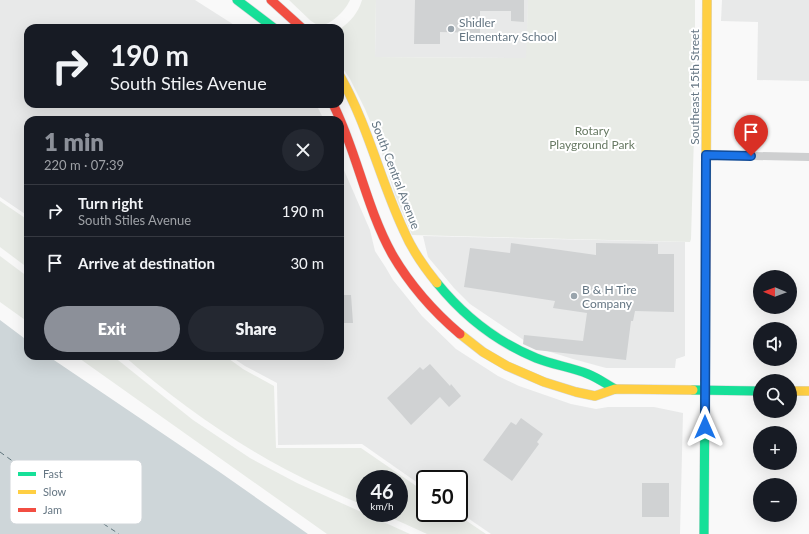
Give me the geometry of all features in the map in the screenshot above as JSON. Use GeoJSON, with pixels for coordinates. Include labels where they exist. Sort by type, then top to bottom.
{"type":"FeatureCollection","features":[{"type":"Feature","properties":{"kind":"main road"},"geometry":{"type":"LineString","coordinates":[[237,0],[269,24]]}},
{"type":"Feature","properties":{"kind":"main road"},"geometry":{"type":"LineString","coordinates":[[270,0],[297,24]]}},
{"type":"Feature","properties":{"kind":"main road","name":"Southeast 15th Street"},"geometry":{"type":"LineString","coordinates":[[704,534],[706,0]]}},
{"type":"Feature","properties":{"kind":"main road","name":"South Central Avenue"},"geometry":{"type":"LineString","coordinates":[[344,83],[364,124],[402,228],[418,257],[437,284],[471,318],[512,347],[546,362],[589,374],[615,389]]}},
{"type":"Feature","properties":{"kind":"main road","name":"South Central Avenue"},"geometry":{"type":"LineString","coordinates":[[344,128],[374,212],[396,261],[416,289],[440,316],[462,336],[481,350],[511,368],[527,375],[561,388],[595,396],[615,389],[753,390]]}},
{"type":"Feature","properties":{"kind":"main road"},"geometry":{"type":"LineString","coordinates":[[797,391],[809,391]]}},
{"type":"Feature","properties":{"kind":"street"},"geometry":{"type":"LineString","coordinates":[[706,155],[809,157]]}},
{"type":"Feature","properties":{"kind":"shaded area"},"geometry":{"type":"Polygon","coordinates":[[[0,0],[195,0],[233,24],[24,24],[24,108],[318,108],[322,116],[24,116],[24,213],[0,197],[0,0]]]}},
{"type":"Feature","properties":{"kind":"shaded area","name":"Shidler Elementary School"},"geometry":{"type":"Polygon","coordinates":[[[376,0],[528,0],[527,58],[375,57],[376,0]]]}},
{"type":"Feature","properties":{"kind":"shaded area"},"geometry":{"type":"Polygon","coordinates":[[[722,0],[809,0],[809,81],[757,80],[758,22],[721,21],[722,0]]]}},
{"type":"Feature","properties":{"kind":"shaded area"},"geometry":{"type":"Polygon","coordinates":[[[344,170],[370,230],[375,251],[393,280],[422,316],[456,349],[498,376],[519,386],[571,404],[596,409],[608,407],[654,407],[683,413],[680,534],[491,534],[468,518],[468,470],[416,470],[416,482],[408,476],[408,470],[399,470],[362,444],[278,445],[277,383],[236,360],[344,360],[344,170]]]}},
{"type":"Feature","properties":{"kind":"shaded area","name":"B & H Tire Company"},"geometry":{"type":"Polygon","coordinates":[[[423,236],[685,242],[685,356],[676,359],[675,368],[606,368],[544,350],[525,341],[470,304],[454,288],[428,257],[423,236]]]}},
{"type":"Feature","properties":{"kind":"shaded area"},"geometry":{"type":"Polygon","coordinates":[[[0,320],[24,338],[24,360],[54,360],[308,534],[0,534],[0,320]]]}},
{"type":"Feature","properties":{"kind":"green space"},"geometry":{"type":"Polygon","coordinates":[[[289,0],[350,0],[345,9],[328,23],[316,24],[289,0]]]}},
{"type":"Feature","properties":{"kind":"green space","name":"Rotary Playground Park"},"geometry":{"type":"Polygon","coordinates":[[[362,0],[376,0],[375,57],[526,58],[528,0],[695,0],[695,101],[690,242],[412,235],[395,195],[378,140],[365,109],[344,70],[344,26],[354,16],[362,0]]]}},
{"type":"Feature","properties":{"kind":"green space"},"geometry":{"type":"Polygon","coordinates":[[[0,201],[24,217],[24,265],[0,247],[0,201]]]}},
{"type":"Feature","properties":{"kind":"green space"},"geometry":{"type":"Polygon","coordinates":[[[0,256],[24,274],[24,319],[0,302],[0,256]]]}},
{"type":"Feature","properties":{"kind":"green space"},"geometry":{"type":"Polygon","coordinates":[[[82,360],[118,360],[193,420],[250,458],[297,483],[356,510],[356,522],[383,522],[410,534],[327,534],[82,360]]]}},
{"type":"Feature","properties":{"kind":"green space"},"geometry":{"type":"Polygon","coordinates":[[[129,360],[231,360],[243,369],[274,386],[276,448],[361,448],[393,470],[356,470],[356,502],[305,479],[263,457],[221,431],[129,360]]]}},
{"type":"Feature","properties":{"kind":"green space"},"geometry":{"type":"Polygon","coordinates":[[[408,480],[416,486],[416,522],[468,522],[486,534],[427,534],[401,522],[408,522],[408,480]]]}},
{"type":"Feature","properties":{"kind":"building"},"geometry":{"type":"Polygon","coordinates":[[[415,0],[524,0],[524,22],[511,21],[511,11],[480,11],[480,33],[440,32],[440,44],[414,44],[415,0]]]}},
{"type":"Feature","properties":{"kind":"building"},"geometry":{"type":"Polygon","coordinates":[[[511,243],[596,255],[596,243],[658,244],[658,254],[674,254],[674,312],[635,311],[633,321],[631,321],[626,360],[536,350],[523,344],[524,335],[583,341],[587,313],[553,308],[555,301],[464,287],[470,248],[510,253],[511,243]]]}},
{"type":"Feature","properties":{"kind":"building"},"geometry":{"type":"Polygon","coordinates":[[[344,295],[351,295],[353,323],[344,323],[344,295]]]}},
{"type":"Feature","properties":{"kind":"building"},"geometry":{"type":"Polygon","coordinates":[[[430,364],[461,396],[449,407],[440,397],[411,425],[387,398],[420,367],[423,370],[430,364]]]}},
{"type":"Feature","properties":{"kind":"building"},"geometry":{"type":"Polygon","coordinates":[[[521,418],[543,434],[537,442],[539,444],[512,481],[483,460],[511,422],[516,425],[521,418]]]}},
{"type":"Feature","properties":{"kind":"building"},"geometry":{"type":"Polygon","coordinates":[[[642,483],[669,483],[669,517],[642,517],[642,483]]]}},
{"type":"Feature","properties":{"kind":"ferry route"},"geometry":{"type":"LineString","coordinates":[[0,452],[11,460]]}},
{"type":"Feature","properties":{"kind":"ferry route"},"geometry":{"type":"LineString","coordinates":[[104,524],[119,534]]}},
{"type":"Feature","properties":{"kind":"traffic: fast"},"geometry":{"type":"LineString","coordinates":[[237,0],[269,24]]}},
{"type":"Feature","properties":{"kind":"traffic: fast"},"geometry":{"type":"LineString","coordinates":[[437,283],[469,317],[494,336],[536,358],[588,374],[615,389]]}},
{"type":"Feature","properties":{"kind":"traffic: fast"},"geometry":{"type":"LineString","coordinates":[[704,534],[705,380]]}},
{"type":"Feature","properties":{"kind":"traffic: fast"},"geometry":{"type":"LineString","coordinates":[[693,390],[753,391]]}},
{"type":"Feature","properties":{"kind":"traffic: slow"},"geometry":{"type":"LineString","coordinates":[[706,193],[707,0]]}},
{"type":"Feature","properties":{"kind":"traffic: slow"},"geometry":{"type":"LineString","coordinates":[[344,84],[366,133],[407,238],[427,271],[437,283]]}},
{"type":"Feature","properties":{"kind":"traffic: slow"},"geometry":{"type":"LineString","coordinates":[[460,334],[483,352],[507,366],[544,382],[576,392],[595,396],[615,389],[693,390]]}},
{"type":"Feature","properties":{"kind":"traffic: slow"},"geometry":{"type":"LineString","coordinates":[[797,391],[809,391]]}},
{"type":"Feature","properties":{"kind":"traffic: jam"},"geometry":{"type":"LineString","coordinates":[[271,0],[298,24]]}},
{"type":"Feature","properties":{"kind":"traffic: jam"},"geometry":{"type":"LineString","coordinates":[[335,108],[338,116]]}},
{"type":"Feature","properties":{"kind":"traffic: jam"},"geometry":{"type":"LineString","coordinates":[[344,129],[368,199],[392,254],[406,276],[423,297],[460,334]]}},
{"type":"Feature","properties":{"kind":"traffic: jam"},"geometry":{"type":"LineString","coordinates":[[705,380],[706,193]]}},
{"type":"Feature","properties":{"kind":"place","name":"Shidler Elementary School"},"geometry":{"type":"Point","coordinates":[451,29]}},
{"type":"Feature","properties":{"kind":"place","name":"B & H Tire Company"},"geometry":{"type":"Point","coordinates":[574,296]}},
{"type":"Feature","properties":{"kind":"route"},"geometry":{"type":"LineString","coordinates":[[705,427],[706,155],[751,156]]}}]}
